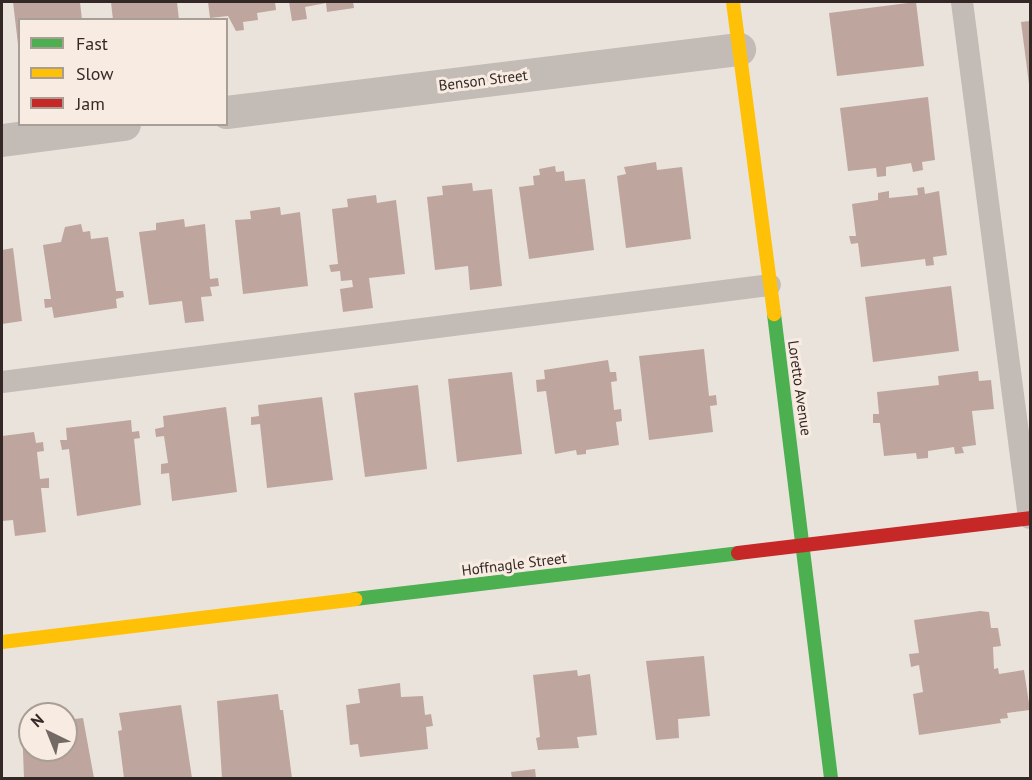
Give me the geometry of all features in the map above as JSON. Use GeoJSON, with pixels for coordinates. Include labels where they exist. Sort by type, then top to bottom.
{"type":"FeatureCollection","features":[{"type":"Feature","properties":{"kind":"street","name":"Loretto Avenue"},"geometry":{"type":"LineString","coordinates":[[733,2],[805,546],[831,778]]}},
{"type":"Feature","properties":{"kind":"street","name":"Benson Street"},"geometry":{"type":"LineString","coordinates":[[228,112],[739,49]]}},
{"type":"Feature","properties":{"kind":"street"},"geometry":{"type":"LineString","coordinates":[[2,140],[109,126]]}},
{"type":"Feature","properties":{"kind":"street","name":"Hoffnagle Street"},"geometry":{"type":"LineString","coordinates":[[2,642],[1030,518]]}},
{"type":"Feature","properties":{"kind":"lane"},"geometry":{"type":"LineString","coordinates":[[962,2],[1030,518]]}},
{"type":"Feature","properties":{"kind":"lane"},"geometry":{"type":"LineString","coordinates":[[2,382],[770,285]]}},
{"type":"Feature","properties":{"kind":"building"},"geometry":{"type":"Polygon","coordinates":[[[13,2],[80,2],[82,18],[18,18],[18,44],[13,2]]]}},
{"type":"Feature","properties":{"kind":"building"},"geometry":{"type":"Polygon","coordinates":[[[111,2],[177,2],[179,18],[113,18],[111,2]]]}},
{"type":"Feature","properties":{"kind":"building"},"geometry":{"type":"Polygon","coordinates":[[[208,2],[275,2],[276,10],[257,13],[258,20],[243,22],[244,30],[236,31],[228,16],[210,18],[208,2]]]}},
{"type":"Feature","properties":{"kind":"building"},"geometry":{"type":"Polygon","coordinates":[[[289,2],[353,2],[354,8],[327,12],[326,3],[305,7],[307,19],[292,21],[289,2]]]}},
{"type":"Feature","properties":{"kind":"building"},"geometry":{"type":"Polygon","coordinates":[[[916,2],[924,66],[837,76],[829,13],[916,2]]]}},
{"type":"Feature","properties":{"kind":"building"},"geometry":{"type":"Polygon","coordinates":[[[1030,21],[1030,84],[1029,84],[1021,22],[1030,21]]]}},
{"type":"Feature","properties":{"kind":"building"},"geometry":{"type":"Polygon","coordinates":[[[928,97],[935,160],[922,162],[923,170],[913,172],[911,163],[886,167],[886,176],[877,177],[876,168],[848,171],[840,108],[928,97]]]}},
{"type":"Feature","properties":{"kind":"building"},"geometry":{"type":"Polygon","coordinates":[[[656,162],[657,170],[682,167],[691,239],[626,248],[617,176],[626,174],[624,167],[656,162]]]}},
{"type":"Feature","properties":{"kind":"building"},"geometry":{"type":"Polygon","coordinates":[[[555,166],[556,172],[564,171],[565,181],[585,179],[594,250],[529,259],[519,187],[534,185],[533,176],[540,175],[539,169],[555,166]]]}},
{"type":"Feature","properties":{"kind":"building"},"geometry":{"type":"Polygon","coordinates":[[[472,183],[473,191],[492,189],[502,286],[470,290],[468,266],[435,270],[427,197],[443,195],[442,186],[472,183]]]}},
{"type":"Feature","properties":{"kind":"building"},"geometry":{"type":"Polygon","coordinates":[[[924,187],[925,194],[939,191],[947,255],[933,257],[934,265],[926,266],[925,259],[861,267],[858,243],[851,244],[849,236],[856,236],[852,204],[878,200],[878,193],[889,191],[889,198],[918,195],[917,188],[924,187]]]}},
{"type":"Feature","properties":{"kind":"building"},"geometry":{"type":"Polygon","coordinates":[[[376,195],[377,203],[396,200],[405,274],[369,278],[373,308],[343,312],[340,289],[353,287],[352,280],[341,281],[340,271],[331,272],[329,265],[338,264],[332,209],[348,207],[347,199],[376,195]]]}},
{"type":"Feature","properties":{"kind":"building"},"geometry":{"type":"Polygon","coordinates":[[[280,207],[281,215],[300,212],[308,286],[243,294],[235,220],[251,219],[250,211],[280,207]]]}},
{"type":"Feature","properties":{"kind":"building"},"geometry":{"type":"Polygon","coordinates":[[[184,219],[185,227],[205,224],[210,279],[218,278],[219,286],[210,287],[212,296],[201,297],[204,321],[185,323],[182,301],[149,305],[139,232],[156,230],[156,223],[184,219]]]}},
{"type":"Feature","properties":{"kind":"building"},"geometry":{"type":"Polygon","coordinates":[[[81,224],[83,232],[90,231],[91,239],[108,237],[116,291],[123,291],[124,297],[116,299],[117,308],[54,318],[52,307],[45,308],[44,299],[51,299],[43,245],[61,242],[65,227],[81,224]]]}},
{"type":"Feature","properties":{"kind":"building"},"geometry":{"type":"Polygon","coordinates":[[[13,248],[22,321],[2,324],[2,250],[13,248]]]}},
{"type":"Feature","properties":{"kind":"building"},"geometry":{"type":"Polygon","coordinates":[[[951,286],[959,351],[873,362],[865,297],[951,286]]]}},
{"type":"Feature","properties":{"kind":"building"},"geometry":{"type":"Polygon","coordinates":[[[704,349],[709,396],[716,395],[717,405],[710,406],[713,432],[649,440],[639,356],[704,349]]]}},
{"type":"Feature","properties":{"kind":"building"},"geometry":{"type":"Polygon","coordinates":[[[608,360],[610,372],[616,372],[617,381],[611,382],[614,410],[621,409],[622,421],[616,422],[619,445],[586,450],[586,454],[577,455],[576,450],[555,454],[546,391],[537,392],[536,380],[545,379],[544,370],[608,360]]]}},
{"type":"Feature","properties":{"kind":"building"},"geometry":{"type":"Polygon","coordinates":[[[978,371],[979,381],[991,380],[994,409],[972,411],[976,445],[962,447],[964,453],[955,454],[954,447],[928,451],[928,458],[917,459],[916,453],[884,456],[880,423],[873,423],[873,414],[879,414],[877,392],[939,385],[938,376],[978,371]]]}},
{"type":"Feature","properties":{"kind":"building"},"geometry":{"type":"Polygon","coordinates":[[[512,372],[522,454],[457,462],[448,379],[512,372]]]}},
{"type":"Feature","properties":{"kind":"building"},"geometry":{"type":"Polygon","coordinates":[[[418,385],[427,469],[365,477],[354,393],[418,385]]]}},
{"type":"Feature","properties":{"kind":"building"},"geometry":{"type":"Polygon","coordinates":[[[322,397],[333,480],[267,488],[260,424],[251,425],[251,417],[259,416],[258,405],[322,397]]]}},
{"type":"Feature","properties":{"kind":"building"},"geometry":{"type":"Polygon","coordinates":[[[226,407],[237,492],[172,501],[169,473],[161,474],[161,464],[168,463],[164,436],[156,437],[155,429],[164,427],[163,416],[226,407]]]}},
{"type":"Feature","properties":{"kind":"building"},"geometry":{"type":"Polygon","coordinates":[[[131,420],[132,432],[139,431],[140,438],[134,439],[141,505],[77,516],[69,449],[62,450],[60,440],[67,440],[66,428],[131,420]]]}},
{"type":"Feature","properties":{"kind":"building"},"geometry":{"type":"Polygon","coordinates":[[[34,432],[36,443],[43,442],[44,451],[37,452],[40,479],[49,478],[49,488],[41,488],[46,532],[15,536],[13,520],[2,521],[2,436],[34,432]]]}},
{"type":"Feature","properties":{"kind":"building"},"geometry":{"type":"Polygon","coordinates":[[[980,611],[989,612],[991,628],[998,628],[1001,646],[993,647],[994,669],[998,668],[999,674],[1024,670],[1030,710],[1007,713],[1008,718],[1000,719],[1001,723],[919,735],[913,694],[923,692],[919,665],[911,667],[909,654],[919,653],[914,620],[980,611]]]}},
{"type":"Feature","properties":{"kind":"building"},"geometry":{"type":"Polygon","coordinates":[[[704,656],[710,716],[678,719],[679,738],[656,740],[646,661],[704,656]]]}},
{"type":"Feature","properties":{"kind":"building"},"geometry":{"type":"Polygon","coordinates":[[[577,670],[578,676],[590,674],[597,735],[577,737],[579,748],[538,750],[536,738],[540,737],[533,675],[577,670]]]}},
{"type":"Feature","properties":{"kind":"building"},"geometry":{"type":"Polygon","coordinates":[[[400,683],[401,697],[423,696],[425,715],[431,714],[433,726],[426,727],[428,749],[360,757],[358,744],[350,745],[346,705],[360,703],[358,689],[400,683]]]}},
{"type":"Feature","properties":{"kind":"building"},"geometry":{"type":"Polygon","coordinates":[[[278,694],[280,710],[283,710],[292,778],[222,778],[217,701],[278,694]]]}},
{"type":"Feature","properties":{"kind":"building"},"geometry":{"type":"Polygon","coordinates":[[[181,705],[192,778],[124,778],[118,731],[122,730],[119,713],[181,705]]]}},
{"type":"Feature","properties":{"kind":"building"},"geometry":{"type":"Polygon","coordinates":[[[83,718],[94,778],[24,778],[23,762],[78,762],[78,719],[83,718]]]}},
{"type":"Feature","properties":{"kind":"building"},"geometry":{"type":"Polygon","coordinates":[[[535,769],[536,778],[512,778],[511,772],[535,769]]]}},
{"type":"Feature","properties":{"kind":"traffic: fast"},"geometry":{"type":"LineString","coordinates":[[774,314],[831,778]]}},
{"type":"Feature","properties":{"kind":"traffic: fast"},"geometry":{"type":"LineString","coordinates":[[355,599],[738,553]]}},
{"type":"Feature","properties":{"kind":"traffic: slow"},"geometry":{"type":"LineString","coordinates":[[733,2],[774,314]]}},
{"type":"Feature","properties":{"kind":"traffic: slow"},"geometry":{"type":"LineString","coordinates":[[2,642],[355,599]]}},
{"type":"Feature","properties":{"kind":"traffic: jam"},"geometry":{"type":"LineString","coordinates":[[738,553],[1030,518]]}}]}
